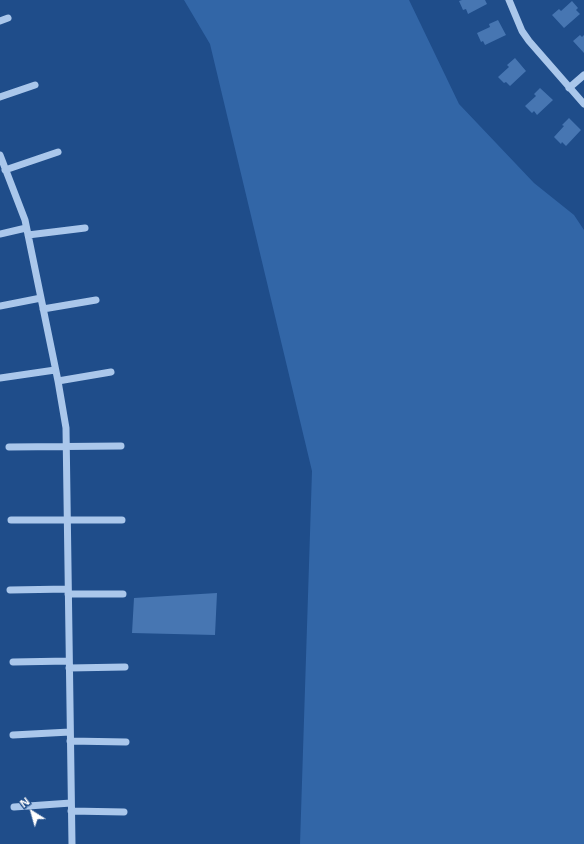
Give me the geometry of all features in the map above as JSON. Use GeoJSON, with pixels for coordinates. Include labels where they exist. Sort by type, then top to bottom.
{"type":"FeatureCollection","features":[{"type":"Feature","properties":{"kind":"street"},"geometry":{"type":"LineString","coordinates":[[512,1],[522,31],[534,47],[584,104]]}},
{"type":"Feature","properties":{"kind":"street"},"geometry":{"type":"LineString","coordinates":[[0,21],[8,18]]}},
{"type":"Feature","properties":{"kind":"street"},"geometry":{"type":"LineString","coordinates":[[569,88],[584,76]]}},
{"type":"Feature","properties":{"kind":"street"},"geometry":{"type":"LineString","coordinates":[[0,97],[35,85]]}},
{"type":"Feature","properties":{"kind":"street"},"geometry":{"type":"LineString","coordinates":[[5,170],[58,152]]}},
{"type":"Feature","properties":{"kind":"street"},"geometry":{"type":"LineString","coordinates":[[0,157],[25,220],[64,416],[66,446],[72,844]]}},
{"type":"Feature","properties":{"kind":"street"},"geometry":{"type":"LineString","coordinates":[[0,234],[85,228]]}},
{"type":"Feature","properties":{"kind":"street"},"geometry":{"type":"LineString","coordinates":[[0,306],[41,298]]}},
{"type":"Feature","properties":{"kind":"street"},"geometry":{"type":"LineString","coordinates":[[43,309],[96,300]]}},
{"type":"Feature","properties":{"kind":"street"},"geometry":{"type":"LineString","coordinates":[[0,378],[56,370]]}},
{"type":"Feature","properties":{"kind":"street"},"geometry":{"type":"LineString","coordinates":[[58,381],[111,372]]}},
{"type":"Feature","properties":{"kind":"street"},"geometry":{"type":"LineString","coordinates":[[9,447],[121,446]]}},
{"type":"Feature","properties":{"kind":"street"},"geometry":{"type":"LineString","coordinates":[[11,520],[122,520]]}},
{"type":"Feature","properties":{"kind":"street"},"geometry":{"type":"LineString","coordinates":[[10,590],[123,594]]}},
{"type":"Feature","properties":{"kind":"street"},"geometry":{"type":"LineString","coordinates":[[13,662],[125,667]]}},
{"type":"Feature","properties":{"kind":"street"},"geometry":{"type":"LineString","coordinates":[[13,734],[70,732]]}},
{"type":"Feature","properties":{"kind":"street"},"geometry":{"type":"LineString","coordinates":[[70,741],[126,742]]}},
{"type":"Feature","properties":{"kind":"street"},"geometry":{"type":"LineString","coordinates":[[14,807],[71,804]]}},
{"type":"Feature","properties":{"kind":"street"},"geometry":{"type":"LineString","coordinates":[[71,811],[124,812]]}},
{"type":"Feature","properties":{"kind":"shaded area"},"geometry":{"type":"Polygon","coordinates":[[[184,0],[409,0],[459,104],[534,183],[574,215],[584,230],[584,844],[300,844],[312,471],[210,44],[184,0]]]}},
{"type":"Feature","properties":{"kind":"building"},"geometry":{"type":"Polygon","coordinates":[[[485,0],[487,4],[468,14],[466,9],[463,10],[459,1],[485,0]]]}},
{"type":"Feature","properties":{"kind":"building"},"geometry":{"type":"Polygon","coordinates":[[[572,1],[578,8],[576,10],[580,14],[564,28],[552,15],[559,9],[561,11],[572,1]]]}},
{"type":"Feature","properties":{"kind":"building"},"geometry":{"type":"Polygon","coordinates":[[[498,20],[506,35],[485,45],[483,41],[481,42],[477,33],[490,27],[489,24],[498,20]]]}},
{"type":"Feature","properties":{"kind":"building"},"geometry":{"type":"Polygon","coordinates":[[[580,35],[582,37],[584,35],[584,53],[573,41],[580,35]]]}},
{"type":"Feature","properties":{"kind":"building"},"geometry":{"type":"Polygon","coordinates":[[[515,58],[526,71],[510,86],[498,77],[509,67],[507,65],[515,58]]]}},
{"type":"Feature","properties":{"kind":"building"},"geometry":{"type":"Polygon","coordinates":[[[540,88],[553,100],[537,115],[534,111],[532,113],[525,106],[536,96],[534,94],[540,88]]]}},
{"type":"Feature","properties":{"kind":"building"},"geometry":{"type":"Polygon","coordinates":[[[569,118],[581,130],[566,146],[562,142],[561,144],[554,137],[569,118]]]}},
{"type":"Feature","properties":{"kind":"building"},"geometry":{"type":"Polygon","coordinates":[[[217,593],[215,635],[132,633],[134,598],[217,593]]]}}]}
